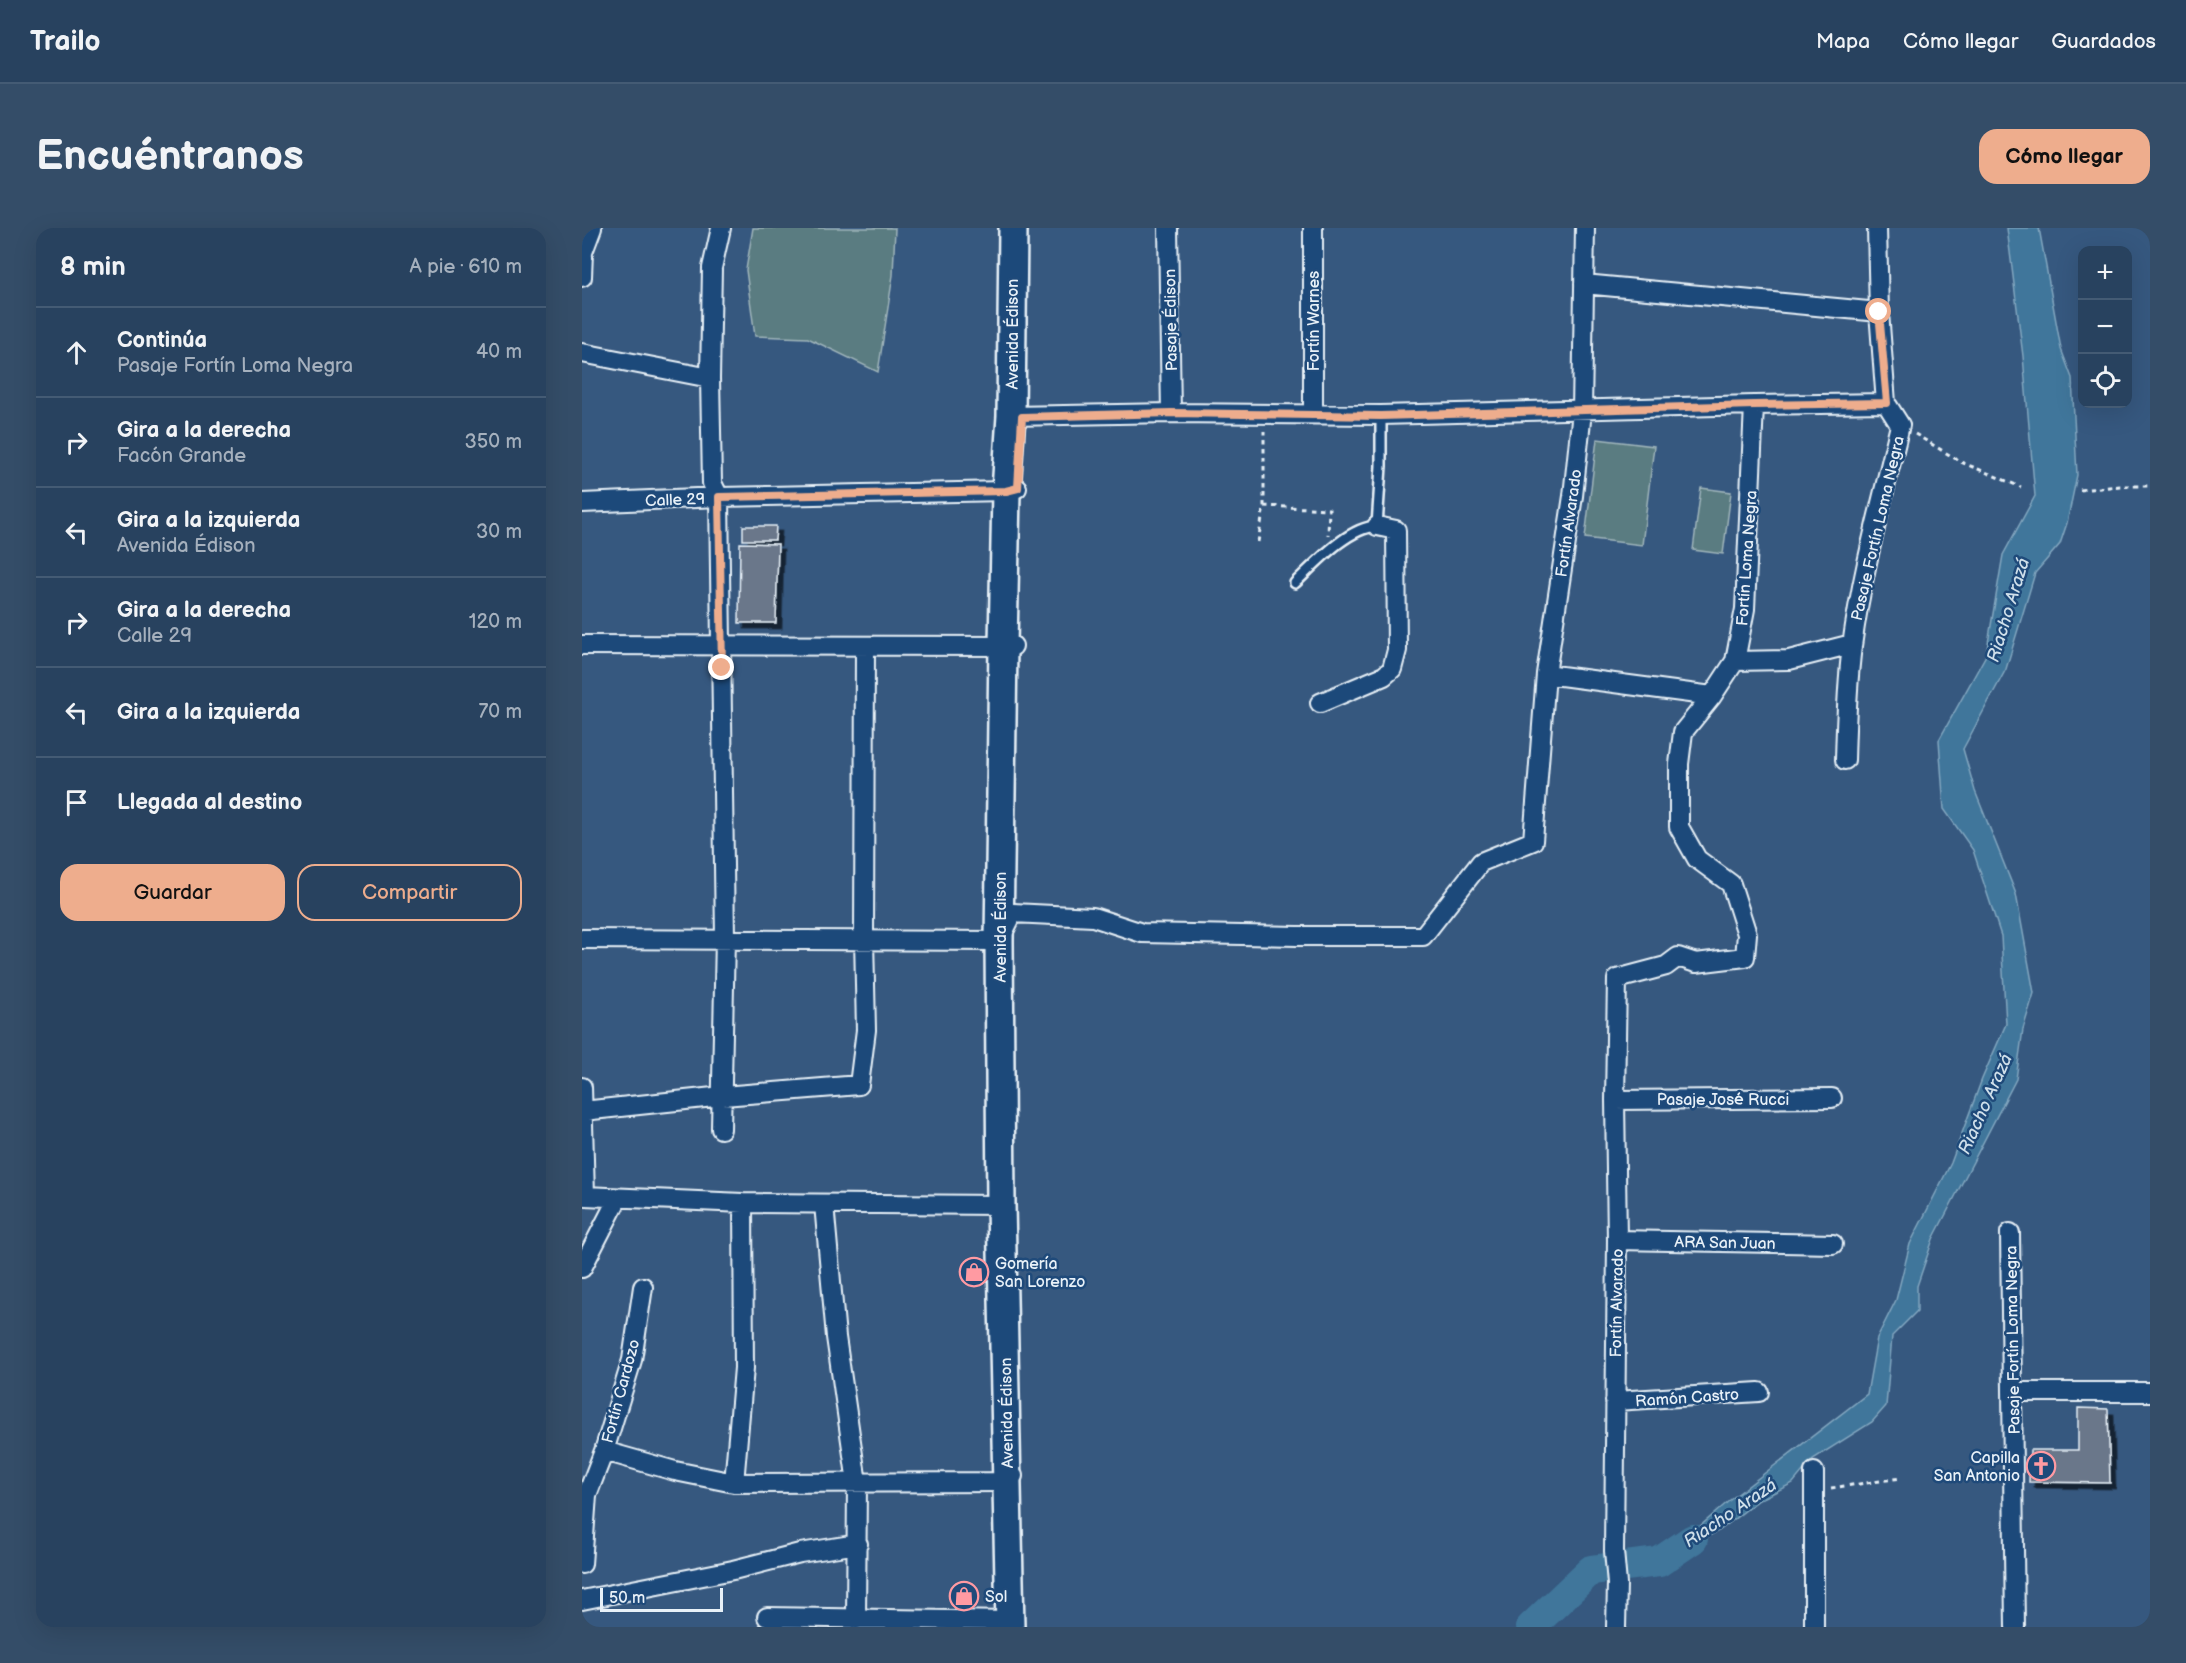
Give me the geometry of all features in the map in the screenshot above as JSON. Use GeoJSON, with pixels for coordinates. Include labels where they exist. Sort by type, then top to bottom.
{"type":"FeatureCollection","features":[{"type":"Feature","properties":{"kind":"main road","name":"Avenida Édison"},"geometry":{"type":"LineString","coordinates":[[1013,228],[1017,416]]}},
{"type":"Feature","properties":{"kind":"main road","name":"Avenida Édison"},"geometry":{"type":"LineString","coordinates":[[1012,1477],[1001,1205],[999,941],[1012,489],[1024,228]]}},
{"type":"Feature","properties":{"kind":"main road","name":"Avenida Édison"},"geometry":{"type":"LineString","coordinates":[[1009,646],[1012,914],[1009,1142],[1013,1625]]}},
{"type":"Feature","properties":{"kind":"street"},"geometry":{"type":"LineString","coordinates":[[582,277],[582,252],[592,228]]}},
{"type":"Feature","properties":{"kind":"street"},"geometry":{"type":"LineString","coordinates":[[720,228],[712,268],[710,378],[712,483],[719,497],[722,645],[725,938],[721,1129]]}},
{"type":"Feature","properties":{"kind":"street","name":"Pasaje Édison"},"geometry":{"type":"LineString","coordinates":[[1168,228],[1171,413]]}},
{"type":"Feature","properties":{"kind":"street","name":"Fortín Warnes"},"geometry":{"type":"LineString","coordinates":[[1313,228],[1313,414]]}},
{"type":"Feature","properties":{"kind":"street","name":"Fortín Alvarado"},"geometry":{"type":"LineString","coordinates":[[1012,914],[1093,917],[1142,933],[1423,936],[1481,862],[1533,841],[1533,816],[1546,674],[1573,496],[1582,411],[1586,228]]}},
{"type":"Feature","properties":{"kind":"street","name":"Pasaje Fortín Loma Negra"},"geometry":{"type":"LineString","coordinates":[[1845,760],[1846,703],[1852,644],[1900,425],[1887,403],[1879,312],[1877,228]]}},
{"type":"Feature","properties":{"kind":"street"},"geometry":{"type":"LineString","coordinates":[[1584,284],[1879,312]]}},
{"type":"Feature","properties":{"kind":"street"},"geometry":{"type":"LineString","coordinates":[[582,353],[710,378]]}},
{"type":"Feature","properties":{"kind":"street"},"geometry":{"type":"LineString","coordinates":[[1017,416],[1171,413],[1381,416],[1887,403]]}},
{"type":"Feature","properties":{"kind":"street","name":"Fortín Loma Negra"},"geometry":{"type":"LineString","coordinates":[[1617,979],[1666,966],[1678,957],[1696,963],[1745,957],[1748,934],[1731,884],[1696,860],[1679,827],[1679,764],[1683,732],[1712,696],[1735,661],[1746,609],[1754,405]]}},
{"type":"Feature","properties":{"kind":"street","name":"Calle 29"},"geometry":{"type":"LineString","coordinates":[[582,503],[1012,489]]}},
{"type":"Feature","properties":{"kind":"street"},"geometry":{"type":"LineString","coordinates":[[1320,703],[1384,675],[1392,669],[1397,650],[1396,530],[1377,526]]}},
{"type":"Feature","properties":{"kind":"street"},"geometry":{"type":"LineString","coordinates":[[1735,661],[1789,660],[1852,644]]}},
{"type":"Feature","properties":{"kind":"street"},"geometry":{"type":"LineString","coordinates":[[582,645],[1009,646]]}},
{"type":"Feature","properties":{"kind":"street"},"geometry":{"type":"LineString","coordinates":[[583,1111],[723,1096],[859,1085],[866,1030],[865,646]]}},
{"type":"Feature","properties":{"kind":"street"},"geometry":{"type":"LineString","coordinates":[[1546,674],[1712,696]]}},
{"type":"Feature","properties":{"kind":"street"},"geometry":{"type":"LineString","coordinates":[[582,939],[999,941],[1012,914]]}},
{"type":"Feature","properties":{"kind":"street","name":"Fortín Alvarado"},"geometry":{"type":"LineString","coordinates":[[1616,1627],[1614,1401],[1617,1240],[1615,1100],[1617,979]]}},
{"type":"Feature","properties":{"kind":"street"},"geometry":{"type":"LineString","coordinates":[[582,1089],[585,1196],[743,1203],[1001,1205]]}},
{"type":"Feature","properties":{"kind":"street","name":"Pasaje José Rucci"},"geometry":{"type":"LineString","coordinates":[[1615,1100],[1832,1098]]}},
{"type":"Feature","properties":{"kind":"street"},"geometry":{"type":"LineString","coordinates":[[582,1268],[618,1198]]}},
{"type":"Feature","properties":{"kind":"street"},"geometry":{"type":"LineString","coordinates":[[734,1482],[744,1368],[743,1203]]}},
{"type":"Feature","properties":{"kind":"street"},"geometry":{"type":"LineString","coordinates":[[824,1204],[836,1337],[857,1483],[856,1620]]}},
{"type":"Feature","properties":{"kind":"street","name":"Pasaje Fortín Loma Negra"},"geometry":{"type":"LineString","coordinates":[[2010,1233],[2014,1627]]}},
{"type":"Feature","properties":{"kind":"street","name":"ARA San Juan"},"geometry":{"type":"LineString","coordinates":[[1617,1240],[1833,1244]]}},
{"type":"Feature","properties":{"kind":"street","name":"Fortín Cardozo"},"geometry":{"type":"LineString","coordinates":[[582,1564],[585,1494],[604,1451],[632,1360],[643,1287]]}},
{"type":"Feature","properties":{"kind":"street","name":"Ramón Castro"},"geometry":{"type":"LineString","coordinates":[[1614,1401],[1759,1392]]}},
{"type":"Feature","properties":{"kind":"street"},"geometry":{"type":"LineString","coordinates":[[2013,1392],[2150,1392]]}},
{"type":"Feature","properties":{"kind":"street"},"geometry":{"type":"LineString","coordinates":[[604,1451],[675,1471],[734,1482],[857,1483],[1012,1477]]}},
{"type":"Feature","properties":{"kind":"street"},"geometry":{"type":"LineString","coordinates":[[1814,1472],[1814,1627]]}},
{"type":"Feature","properties":{"kind":"street"},"geometry":{"type":"LineString","coordinates":[[582,1600],[733,1570],[800,1553],[858,1544]]}},
{"type":"Feature","properties":{"kind":"street"},"geometry":{"type":"LineString","coordinates":[[767,1617],[1013,1625]]}},
{"type":"Feature","properties":{"kind":"lane"},"geometry":{"type":"LineString","coordinates":[[1295,583],[1327,553],[1365,527],[1377,526],[1381,466],[1381,416]]}},
{"type":"Feature","properties":{"kind":"path"},"geometry":{"type":"LineString","coordinates":[[1258,542],[1264,506],[1263,414]]}},
{"type":"Feature","properties":{"kind":"path"},"geometry":{"type":"LineString","coordinates":[[1900,425],[1961,462],[2021,487]]}},
{"type":"Feature","properties":{"kind":"path"},"geometry":{"type":"LineString","coordinates":[[2080,490],[2150,486]]}},
{"type":"Feature","properties":{"kind":"path"},"geometry":{"type":"LineString","coordinates":[[1264,506],[1329,509],[1327,553]]}},
{"type":"Feature","properties":{"kind":"path"},"geometry":{"type":"LineString","coordinates":[[1814,1491],[1900,1478]]}},
{"type":"Feature","properties":{"kind":"green space"},"geometry":{"type":"Polygon","coordinates":[[[753,228],[895,228],[893,275],[878,372],[808,338],[755,336],[746,270],[753,228]]]}},
{"type":"Feature","properties":{"kind":"green space"},"geometry":{"type":"Polygon","coordinates":[[[1597,439],[1654,446],[1642,545],[1585,538],[1597,439]]]}},
{"type":"Feature","properties":{"kind":"green space"},"geometry":{"type":"Polygon","coordinates":[[[1701,488],[1731,492],[1723,554],[1693,550],[1701,488]]]}},
{"type":"Feature","properties":{"kind":"water"},"geometry":{"type":"Polygon","coordinates":[[[2007,228],[2039,228],[2061,349],[2072,378],[2077,475],[2060,544],[2035,573],[2006,669],[1963,749],[1975,791],[2016,894],[2034,993],[2023,1029],[2016,1079],[1933,1239],[1917,1286],[1917,1311],[1892,1336],[1886,1406],[1872,1422],[1813,1459],[1793,1483],[1759,1500],[1720,1530],[1659,1562],[1730,1500],[1867,1394],[1877,1338],[1896,1300],[1910,1244],[1951,1163],[1982,1079],[2006,1024],[2001,936],[1973,850],[1944,809],[1939,740],[1986,655],[2003,555],[2035,496],[2023,356],[2007,228]]]}},
{"type":"Feature","properties":{"kind":"building"},"geometry":{"type":"Polygon","coordinates":[[[743,526],[776,526],[775,540],[743,540],[743,526]]]}},
{"type":"Feature","properties":{"kind":"building"},"geometry":{"type":"Polygon","coordinates":[[[740,543],[778,544],[776,623],[739,623],[740,543]]]}},
{"type":"Feature","properties":{"kind":"building"},"geometry":{"type":"Polygon","coordinates":[[[2078,1408],[2108,1409],[2110,1483],[2029,1482],[2030,1450],[2078,1450],[2078,1408]]]}},
{"type":"Feature","properties":{"kind":"waterway","name":"Riacho Arazá"},"geometry":{"type":"LineString","coordinates":[[1531,1627],[1591,1570],[1659,1562],[1693,1539]]}},
{"type":"Feature","properties":{"kind":"place","name":"Gomería San Lorenzo"},"geometry":{"type":"Point","coordinates":[974,1272]}},
{"type":"Feature","properties":{"kind":"place","name":"Capilla San Antonio"},"geometry":{"type":"Point","coordinates":[2041,1466]}},
{"type":"Feature","properties":{"kind":"place","name":"Sol"},"geometry":{"type":"Point","coordinates":[964,1596]}},
{"type":"Feature","properties":{"kind":"route"},"geometry":{"type":"LineString","coordinates":[[722,668],[719,497],[1006,491],[1018,488],[1022,417],[1171,413],[1381,416],[1887,403],[1879,312]]}}]}
